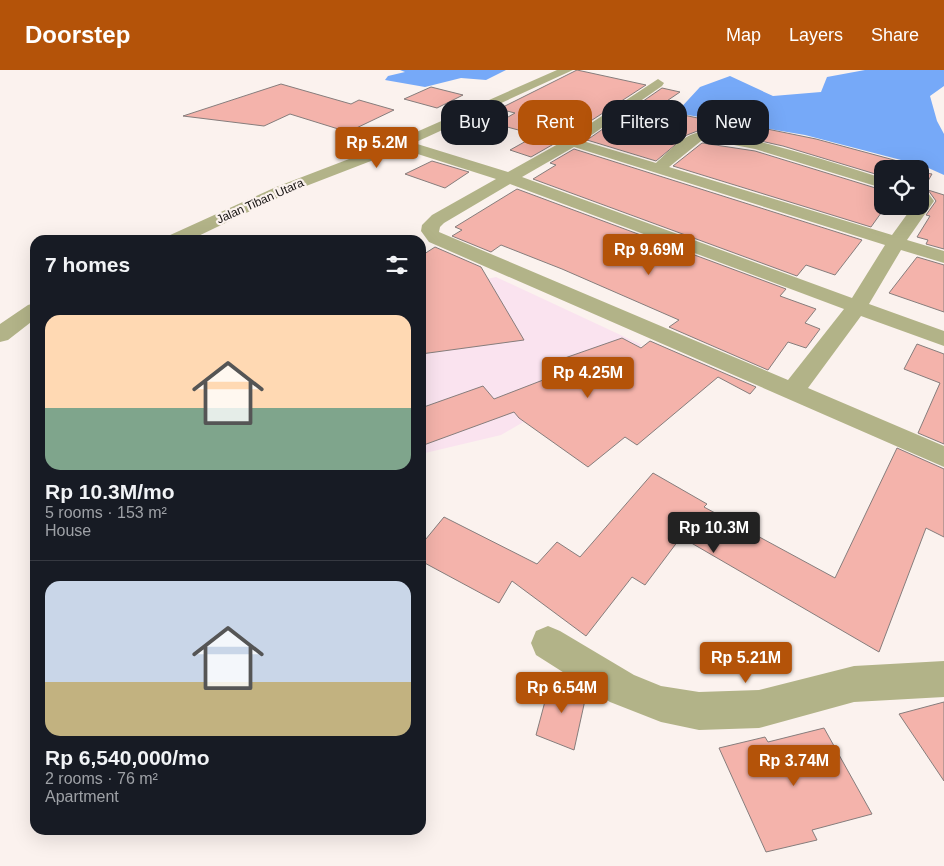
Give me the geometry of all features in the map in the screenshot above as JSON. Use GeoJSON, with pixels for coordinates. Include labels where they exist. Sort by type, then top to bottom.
{"type":"FeatureCollection","features":[{"type":"Feature","properties":{"kind":"street","name":"Jalan Tiban Utara"},"geometry":{"type":"LineString","coordinates":[[186,235],[282,190],[401,144],[567,70]]}},
{"type":"Feature","properties":{"kind":"street"},"geometry":{"type":"LineString","coordinates":[[592,129],[658,84]]}},
{"type":"Feature","properties":{"kind":"street"},"geometry":{"type":"LineString","coordinates":[[658,169],[696,139],[708,136],[743,143],[874,180]]}},
{"type":"Feature","properties":{"kind":"street"},"geometry":{"type":"LineString","coordinates":[[401,144],[509,178],[944,339]]}},
{"type":"Feature","properties":{"kind":"street"},"geometry":{"type":"LineString","coordinates":[[567,145],[438,219],[430,225],[430,234],[435,238],[944,457]]}},
{"type":"Feature","properties":{"kind":"street"},"geometry":{"type":"LineString","coordinates":[[582,145],[944,257]]}},
{"type":"Feature","properties":{"kind":"street"},"geometry":{"type":"LineString","coordinates":[[793,391],[856,308],[896,242],[916,215]]}},
{"type":"Feature","properties":{"kind":"street"},"geometry":{"type":"LineString","coordinates":[[2,331],[30,312]]}},
{"type":"Feature","properties":{"kind":"street"},"geometry":{"type":"LineString","coordinates":[[548,642],[623,689],[661,704],[699,711],[759,709],[854,684],[944,678]]}},
{"type":"Feature","properties":{"kind":"shaded area"},"geometry":{"type":"Polygon","coordinates":[[[496,277],[642,345],[578,390],[501,435],[426,453],[426,292],[496,277]]]}},
{"type":"Feature","properties":{"kind":"water"},"geometry":{"type":"Polygon","coordinates":[[[400,70],[506,70],[486,80],[461,78],[425,87],[385,80],[388,76],[405,72],[400,70]]]}},
{"type":"Feature","properties":{"kind":"water"},"geometry":{"type":"Polygon","coordinates":[[[865,70],[944,70],[944,86],[930,96],[937,121],[944,134],[944,175],[929,168],[929,160],[901,160],[805,135],[769,129],[769,100],[697,100],[697,117],[687,115],[687,101],[700,87],[730,76],[773,96],[821,92],[827,77],[865,70]]]}},
{"type":"Feature","properties":{"kind":"building"},"geometry":{"type":"Polygon","coordinates":[[[577,70],[646,85],[623,100],[602,100],[602,114],[592,120],[592,100],[518,100],[518,130],[508,127],[508,117],[515,113],[508,111],[508,104],[577,70]]]}},
{"type":"Feature","properties":{"kind":"building"},"geometry":{"type":"Polygon","coordinates":[[[281,84],[351,104],[359,100],[394,110],[348,132],[290,114],[264,126],[183,116],[281,84]]]}},
{"type":"Feature","properties":{"kind":"building"},"geometry":{"type":"Polygon","coordinates":[[[431,87],[463,95],[453,100],[441,100],[441,106],[437,108],[404,99],[431,87]]]}},
{"type":"Feature","properties":{"kind":"building"},"geometry":{"type":"Polygon","coordinates":[[[662,88],[680,92],[668,100],[645,100],[662,88]]]}},
{"type":"Feature","properties":{"kind":"building"},"geometry":{"type":"Polygon","coordinates":[[[687,116],[697,118],[697,131],[687,135],[687,116]]]}},
{"type":"Feature","properties":{"kind":"building"},"geometry":{"type":"Polygon","coordinates":[[[769,129],[816,139],[894,160],[874,160],[874,174],[769,143],[769,129]]]}},
{"type":"Feature","properties":{"kind":"building"},"geometry":{"type":"Polygon","coordinates":[[[602,130],[602,145],[592,142],[592,137],[602,130]]]}},
{"type":"Feature","properties":{"kind":"building"},"geometry":{"type":"Polygon","coordinates":[[[519,145],[552,145],[531,157],[510,150],[519,145]]]}},
{"type":"Feature","properties":{"kind":"building"},"geometry":{"type":"Polygon","coordinates":[[[603,145],[675,145],[656,161],[603,145]]]}},
{"type":"Feature","properties":{"kind":"building"},"geometry":{"type":"Polygon","coordinates":[[[699,145],[715,145],[755,151],[874,188],[874,215],[880,215],[871,227],[673,166],[699,145]]]}},
{"type":"Feature","properties":{"kind":"building"},"geometry":{"type":"Polygon","coordinates":[[[574,149],[862,240],[835,275],[806,265],[797,276],[533,179],[556,165],[550,163],[574,149]]]}},
{"type":"Feature","properties":{"kind":"building"},"geometry":{"type":"Polygon","coordinates":[[[432,161],[469,172],[445,188],[405,174],[432,161]]]}},
{"type":"Feature","properties":{"kind":"building"},"geometry":{"type":"Polygon","coordinates":[[[517,189],[786,289],[780,296],[816,309],[805,323],[820,329],[806,348],[788,342],[768,370],[669,327],[679,320],[562,269],[501,245],[491,252],[452,236],[462,230],[455,227],[517,189]]]}},
{"type":"Feature","properties":{"kind":"building"},"geometry":{"type":"Polygon","coordinates":[[[929,190],[944,195],[944,249],[926,244],[928,240],[917,237],[930,216],[926,215],[929,215],[929,211],[936,201],[929,190]]]}},
{"type":"Feature","properties":{"kind":"building"},"geometry":{"type":"Polygon","coordinates":[[[435,247],[481,267],[524,340],[426,353],[426,253],[435,247]]]}},
{"type":"Feature","properties":{"kind":"building"},"geometry":{"type":"Polygon","coordinates":[[[917,257],[944,265],[944,312],[889,293],[917,257]]]}},
{"type":"Feature","properties":{"kind":"building"},"geometry":{"type":"Polygon","coordinates":[[[622,338],[641,348],[650,341],[756,387],[750,394],[718,377],[637,445],[625,437],[588,467],[519,418],[514,412],[426,444],[426,406],[483,386],[494,399],[556,375],[542,366],[622,338]]]}},
{"type":"Feature","properties":{"kind":"building"},"geometry":{"type":"Polygon","coordinates":[[[917,344],[944,354],[944,444],[918,433],[940,383],[904,369],[917,344]]]}},
{"type":"Feature","properties":{"kind":"building"},"geometry":{"type":"Polygon","coordinates":[[[897,448],[944,469],[944,537],[926,528],[879,652],[681,537],[645,585],[632,577],[586,636],[512,581],[499,603],[426,564],[426,539],[444,517],[537,564],[557,542],[580,557],[653,473],[707,504],[704,507],[835,578],[897,448]]]}},
{"type":"Feature","properties":{"kind":"building"},"geometry":{"type":"Polygon","coordinates":[[[551,679],[587,691],[574,750],[536,735],[551,679]]]}},
{"type":"Feature","properties":{"kind":"building"},"geometry":{"type":"Polygon","coordinates":[[[944,702],[944,781],[899,714],[944,702]]]}},
{"type":"Feature","properties":{"kind":"building"},"geometry":{"type":"Polygon","coordinates":[[[824,728],[872,814],[812,830],[817,840],[766,852],[719,748],[765,737],[768,742],[824,728]]]}}]}
